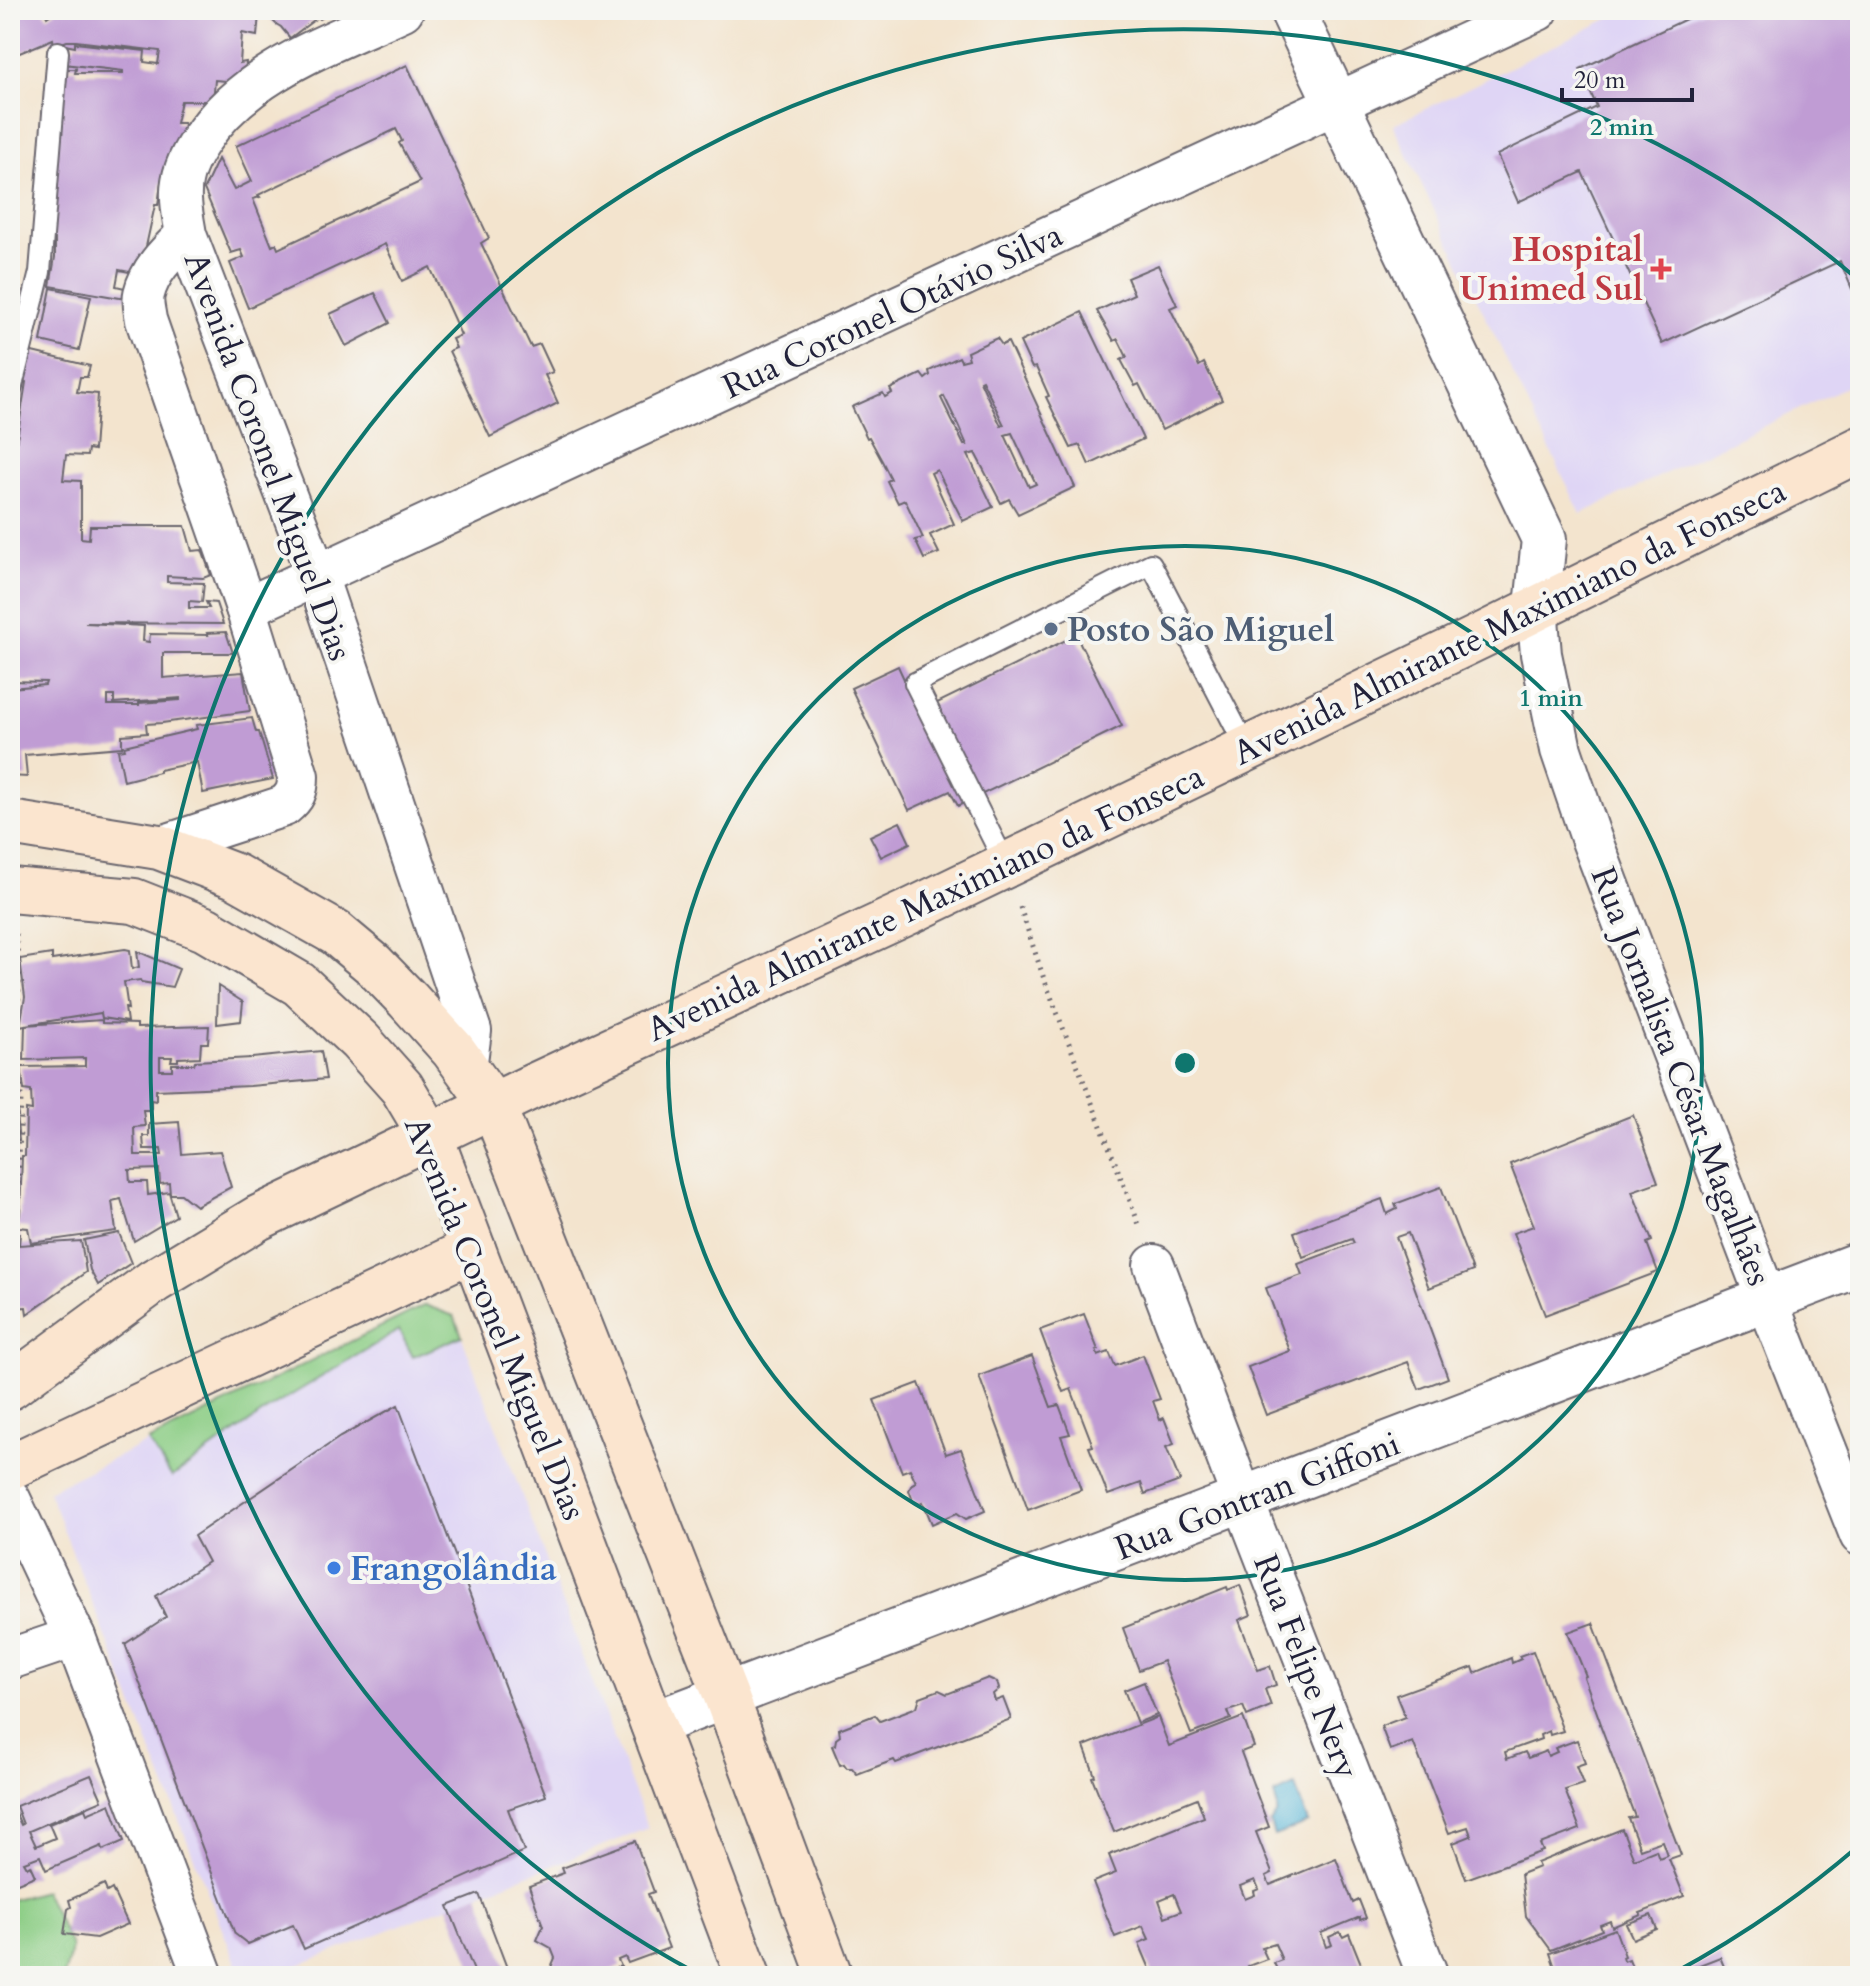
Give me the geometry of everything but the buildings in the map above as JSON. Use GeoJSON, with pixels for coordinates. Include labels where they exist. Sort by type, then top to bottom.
{"type":"FeatureCollection","features":[{"type":"Feature","properties":{"kind":"main road","name":"Avenida Almirante Maximiano da Fonseca"},"geometry":{"type":"LineString","coordinates":[[10,1387],[154,1281],[258,1218],[915,909],[1860,449]]}},
{"type":"Feature","properties":{"kind":"main road","name":"Avenida Coronel Miguel Dias"},"geometry":{"type":"LineString","coordinates":[[10,823],[159,847],[235,876],[336,933],[373,964],[408,1000],[453,1050],[493,1105],[726,1696],[830,1976]]}},
{"type":"Feature","properties":{"kind":"main road","name":"Avenida Coronel Miguel Dias"},"geometry":{"type":"LineString","coordinates":[[11,890],[134,901],[205,929],[299,984],[360,1041],[402,1088],[430,1135],[748,1976]]}},
{"type":"Feature","properties":{"kind":"main road"},"geometry":{"type":"LineString","coordinates":[[10,1467],[473,1249]]}},
{"type":"Feature","properties":{"kind":"street"},"geometry":{"type":"LineString","coordinates":[[186,235],[180,191],[189,157],[210,126],[237,98],[278,69],[403,10]]}},
{"type":"Feature","properties":{"kind":"street"},"geometry":{"type":"LineString","coordinates":[[1292,10],[1544,539],[1537,607]]}},
{"type":"Feature","properties":{"kind":"street","name":"Rua Coronel Otávio Silva"},"geometry":{"type":"LineString","coordinates":[[246,608],[1538,10]]}},
{"type":"Feature","properties":{"kind":"street","name":"Avenida Coronel Miguel Dias"},"geometry":{"type":"LineString","coordinates":[[159,847],[284,806],[294,797],[298,787],[298,776],[246,608],[146,320],[143,296],[149,282],[158,263],[186,235],[317,576],[471,1031],[466,1069]]}},
{"type":"Feature","properties":{"kind":"street","name":"Rua Jornalista César Magalhães"},"geometry":{"type":"LineString","coordinates":[[1537,607],[1541,654],[1561,750],[1591,838],[1860,1535]]}},
{"type":"Feature","properties":{"kind":"street","name":"Rua Gontran Giffoni"},"geometry":{"type":"LineString","coordinates":[[653,1724],[1860,1264]]}},
{"type":"Feature","properties":{"kind":"street","name":"Rua Felipe Nery"},"geometry":{"type":"LineString","coordinates":[[1154,1265],[1428,1976]]}},
{"type":"Feature","properties":{"kind":"street"},"geometry":{"type":"LineString","coordinates":[[10,1499],[75,1637],[203,1976]]}},
{"type":"Feature","properties":{"kind":"street"},"geometry":{"type":"LineString","coordinates":[[10,1659],[75,1637]]}},
{"type":"Feature","properties":{"kind":"lane"},"geometry":{"type":"LineString","coordinates":[[10,394],[40,272],[58,52]]}},
{"type":"Feature","properties":{"kind":"lane"},"geometry":{"type":"LineString","coordinates":[[1006,865],[915,683],[1151,564],[1247,749]]}},
{"type":"Feature","properties":{"kind":"path"},"geometry":{"type":"LineString","coordinates":[[1006,865],[1043,976],[1154,1265]]}},
{"type":"Feature","properties":{"kind":"path"},"geometry":{"type":"LineString","coordinates":[[10,1230],[14,1225],[18,1190],[21,1098],[19,971],[11,890]]}},
{"type":"Feature","properties":{"kind":"shaded area","name":"Hospital Unimed Sul"},"geometry":{"type":"Polygon","coordinates":[[[1626,10],[1860,10],[1860,380],[1581,514],[1393,125],[1626,10]]]}},
{"type":"Feature","properties":{"kind":"shaded area"},"geometry":{"type":"Polygon","coordinates":[[[425,1305],[454,1316],[648,1828],[271,1976],[241,1976],[48,1491],[425,1305]]]}},
{"type":"Feature","properties":{"kind":"green space"},"geometry":{"type":"Polygon","coordinates":[[[425,1305],[454,1316],[462,1336],[413,1357],[399,1330],[270,1408],[172,1477],[148,1441],[425,1305]]]}},
{"type":"Feature","properties":{"kind":"green space"},"geometry":{"type":"Polygon","coordinates":[[[44,1891],[72,1948],[64,1976],[10,1976],[10,1900],[44,1891]]]}},
{"type":"Feature","properties":{"kind":"water"},"geometry":{"type":"Polygon","coordinates":[[[1295,1786],[1308,1823],[1274,1836],[1270,1823],[1277,1814],[1274,1795],[1295,1786]]]}},
{"type":"Feature","properties":{"kind":"place","name":"Hospital Unimed Sul"},"geometry":{"type":"Point","coordinates":[1661,269]}},
{"type":"Feature","properties":{"kind":"place","name":"Posto São Miguel"},"geometry":{"type":"Point","coordinates":[1051,629]}},
{"type":"Feature","properties":{"kind":"place","name":"Frangolândia"},"geometry":{"type":"Point","coordinates":[334,1568]}}]}
